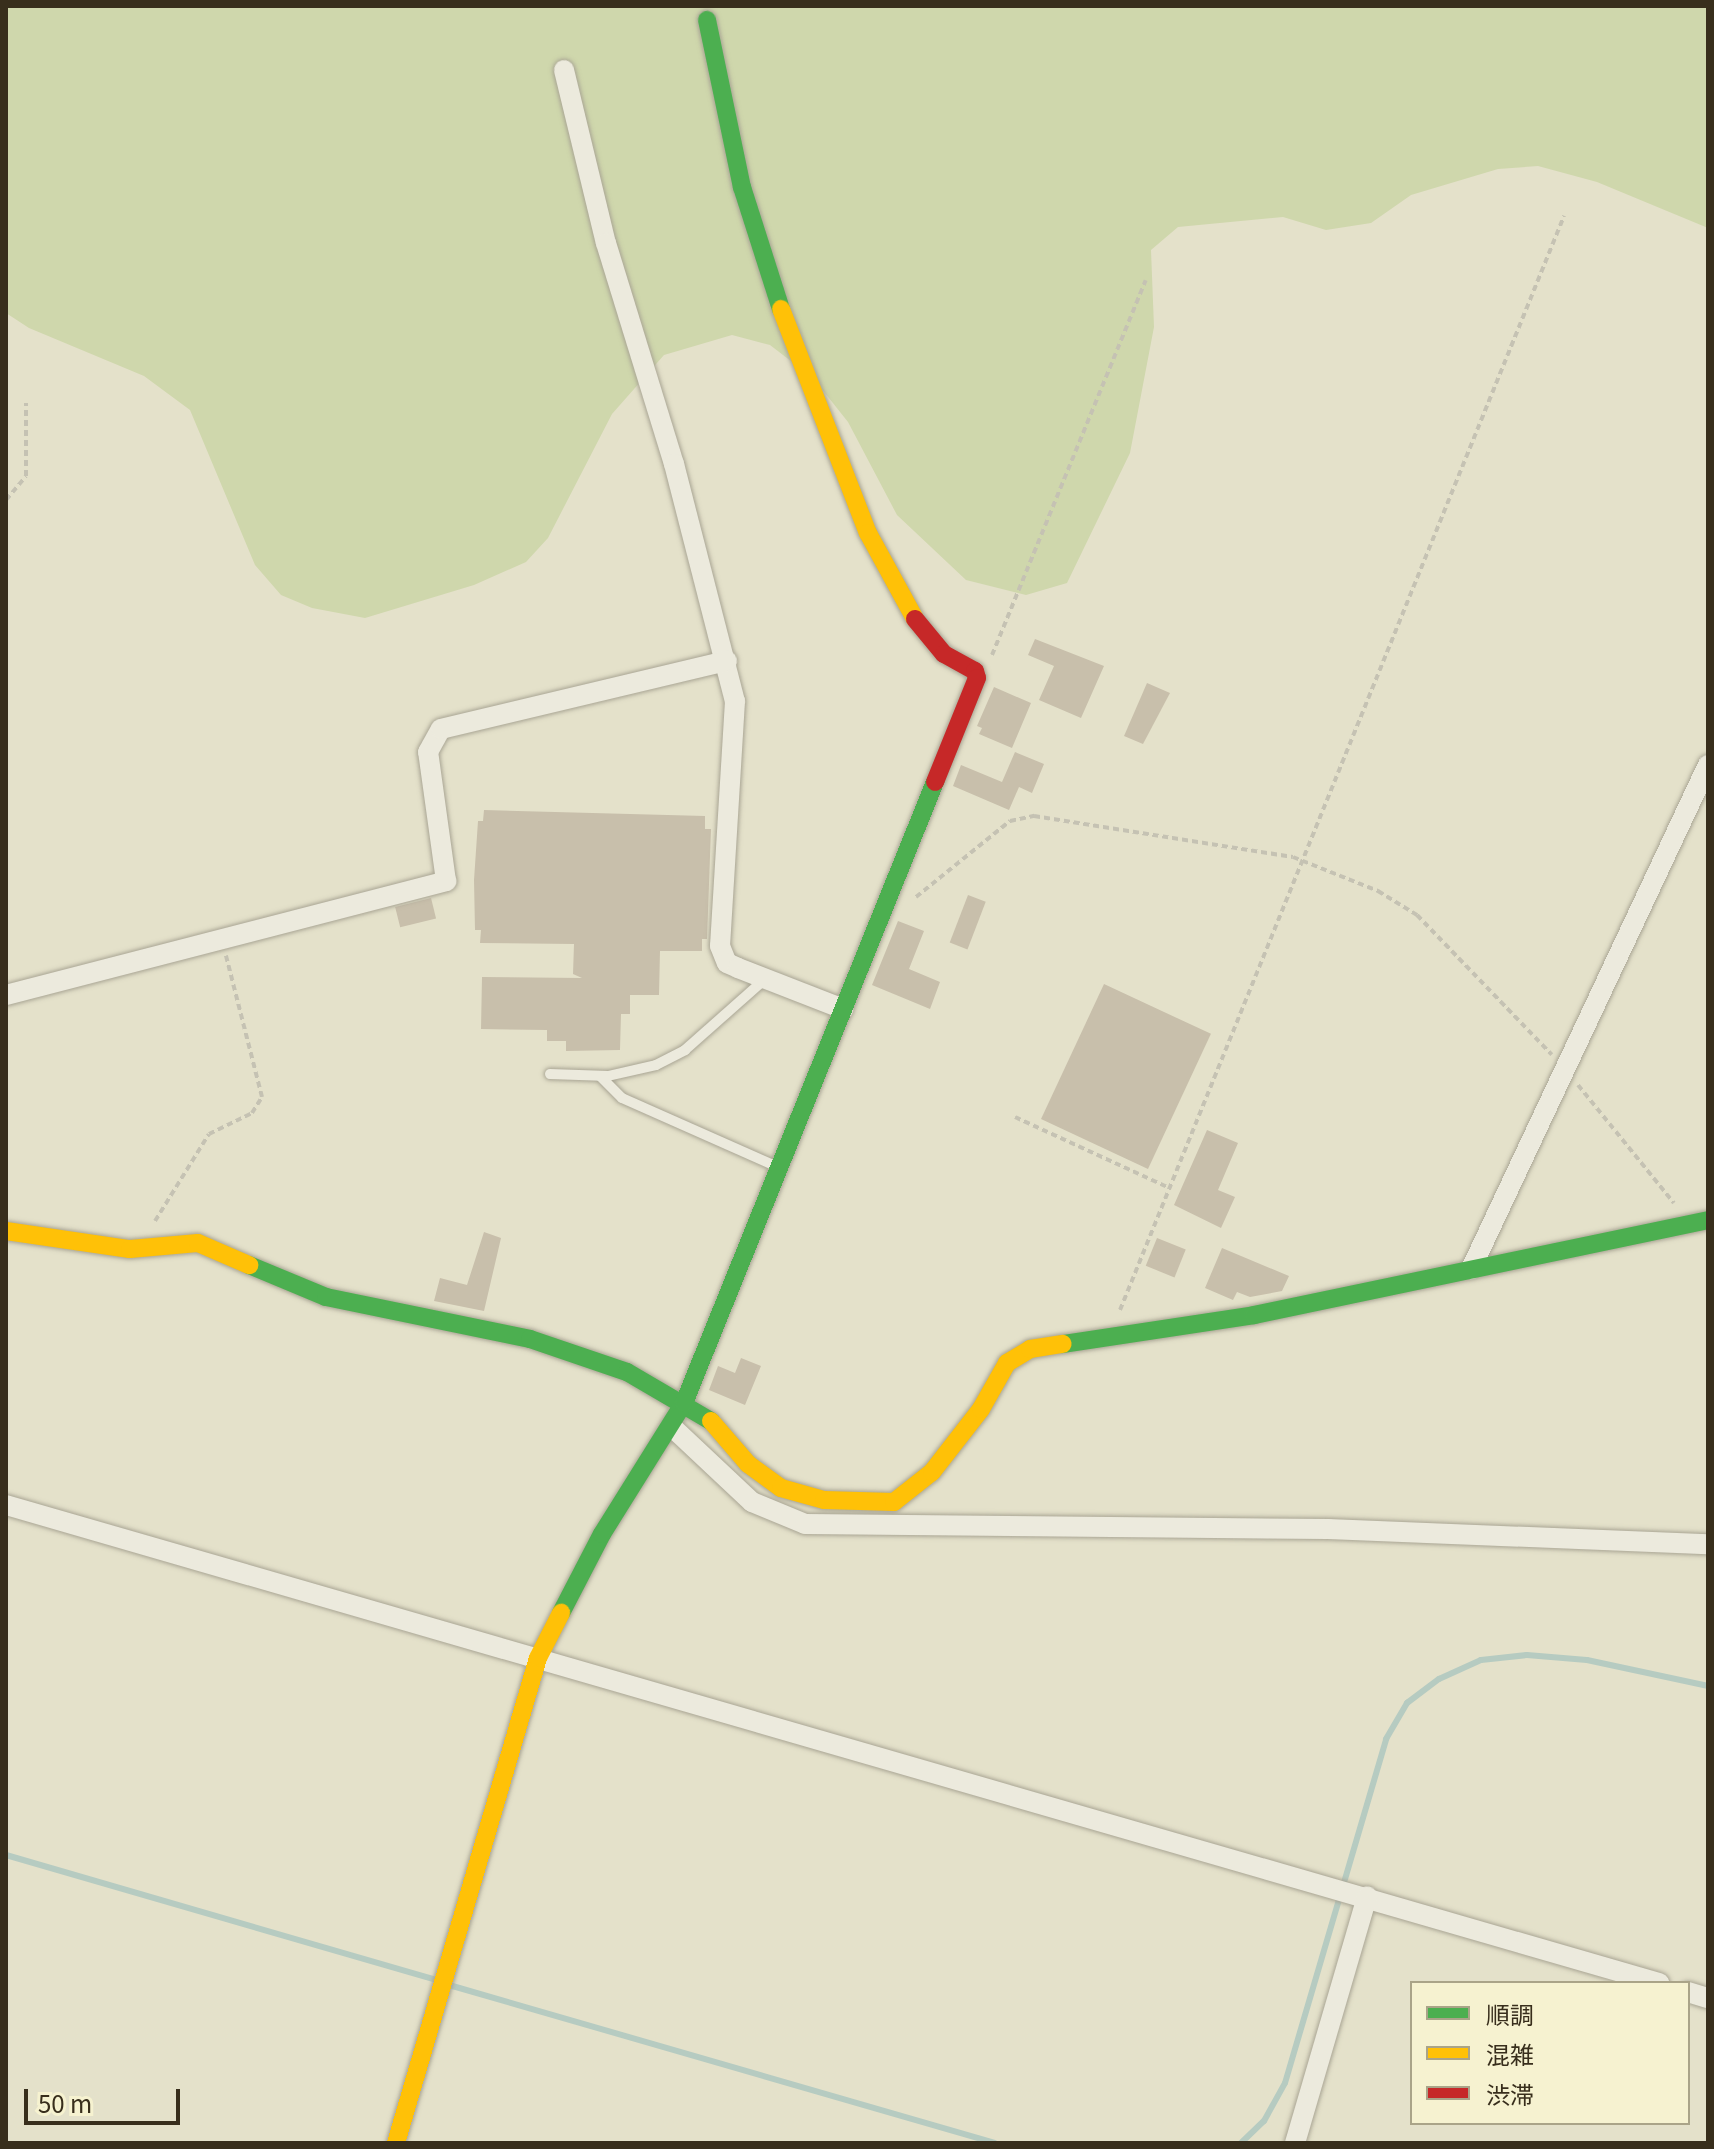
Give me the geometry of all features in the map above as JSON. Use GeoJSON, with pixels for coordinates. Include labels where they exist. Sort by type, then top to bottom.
{"type":"FeatureCollection","features":[{"type":"Feature","properties":{"kind":"street"},"geometry":{"type":"LineString","coordinates":[[396,2143],[538,1658],[602,1534],[684,1403],[976,674],[944,654],[921,631],[868,533],[790,338],[742,187],[735,135],[707,20]]}},
{"type":"Feature","properties":{"kind":"street"},"geometry":{"type":"LineString","coordinates":[[564,70],[606,243],[727,661],[736,715],[720,946],[727,963],[843,1009]]}},
{"type":"Feature","properties":{"kind":"street"},"geometry":{"type":"LineString","coordinates":[[6,995],[446,881],[428,752],[441,729],[727,661]]}},
{"type":"Feature","properties":{"kind":"street"},"geometry":{"type":"LineString","coordinates":[[1471,1269],[1708,765]]}},
{"type":"Feature","properties":{"kind":"street"},"geometry":{"type":"LineString","coordinates":[[6,1231],[112,1247],[198,1243],[326,1297],[530,1339],[627,1372],[684,1403],[711,1421],[748,1464],[781,1488],[824,1500],[894,1502],[932,1472],[981,1409],[1007,1363],[1030,1349],[1254,1315],[1708,1220]]}},
{"type":"Feature","properties":{"kind":"street"},"geometry":{"type":"LineString","coordinates":[[671,1426],[752,1502],[805,1524],[1328,1529],[1708,1544]]}},
{"type":"Feature","properties":{"kind":"street"},"geometry":{"type":"LineString","coordinates":[[6,1505],[1367,1896],[1652,1981]]}},
{"type":"Feature","properties":{"kind":"street"},"geometry":{"type":"LineString","coordinates":[[1295,2143],[1367,1896]]}},
{"type":"Feature","properties":{"kind":"lane"},"geometry":{"type":"LineString","coordinates":[[550,1074],[600,1076],[656,1065],[685,1050],[765,979]]}},
{"type":"Feature","properties":{"kind":"lane"},"geometry":{"type":"LineString","coordinates":[[600,1076],[622,1098],[778,1167]]}},
{"type":"Feature","properties":{"kind":"path"},"geometry":{"type":"LineString","coordinates":[[1112,1335],[1167,1187],[1564,216]]}},
{"type":"Feature","properties":{"kind":"path"},"geometry":{"type":"LineString","coordinates":[[976,674],[991,658],[1146,280]]}},
{"type":"Feature","properties":{"kind":"path"},"geometry":{"type":"LineString","coordinates":[[6,500],[27,471],[26,403]]}},
{"type":"Feature","properties":{"kind":"path"},"geometry":{"type":"LineString","coordinates":[[914,899],[1010,821],[1034,816],[1200,840],[1301,861],[1378,891],[1417,915],[1564,1068],[1688,1224]]}},
{"type":"Feature","properties":{"kind":"path"},"geometry":{"type":"LineString","coordinates":[[151,1246],[156,1218],[205,1140],[252,1113],[262,1097],[222,939]]}},
{"type":"Feature","properties":{"kind":"path"},"geometry":{"type":"LineString","coordinates":[[1015,1117],[1167,1187]]}},
{"type":"Feature","properties":{"kind":"green space"},"geometry":{"type":"Polygon","coordinates":[[[6,6],[1708,6],[1708,228],[1597,182],[1538,166],[1498,169],[1411,195],[1371,223],[1326,230],[1283,217],[1178,227],[1151,250],[1154,327],[1130,453],[1067,583],[1026,595],[966,580],[897,515],[848,422],[813,378],[770,345],[732,335],[664,355],[612,414],[548,538],[526,562],[474,585],[365,618],[312,608],[281,595],[255,565],[190,410],[144,376],[29,328],[6,313],[6,6]]]}},
{"type":"Feature","properties":{"kind":"building"},"geometry":{"type":"Polygon","coordinates":[[[1035,639],[1104,666],[1081,718],[1039,700],[1054,666],[1028,655],[1035,639]]]}},
{"type":"Feature","properties":{"kind":"building"},"geometry":{"type":"Polygon","coordinates":[[[1147,683],[1170,693],[1143,744],[1124,736],[1147,683]]]}},
{"type":"Feature","properties":{"kind":"building"},"geometry":{"type":"Polygon","coordinates":[[[994,687],[1031,703],[1012,748],[979,734],[982,728],[977,726],[994,687]]]}},
{"type":"Feature","properties":{"kind":"building"},"geometry":{"type":"Polygon","coordinates":[[[1015,752],[1044,764],[1032,793],[1019,787],[1009,810],[953,786],[961,765],[1002,782],[1015,752]]]}},
{"type":"Feature","properties":{"kind":"building"},"geometry":{"type":"Polygon","coordinates":[[[484,810],[705,816],[705,829],[711,829],[707,939],[702,939],[702,951],[660,951],[659,995],[630,995],[630,1014],[621,1014],[620,1050],[566,1051],[566,1041],[547,1041],[547,1030],[481,1029],[482,977],[582,978],[573,974],[574,944],[480,943],[481,930],[475,930],[474,880],[478,821],[483,821],[484,810]]]}},
{"type":"Feature","properties":{"kind":"building"},"geometry":{"type":"Polygon","coordinates":[[[968,895],[986,902],[967,949],[950,943],[968,895]]]}},
{"type":"Feature","properties":{"kind":"building"},"geometry":{"type":"Polygon","coordinates":[[[431,898],[436,918],[400,927],[395,907],[431,898]]]}},
{"type":"Feature","properties":{"kind":"building"},"geometry":{"type":"Polygon","coordinates":[[[898,921],[924,931],[909,969],[940,982],[930,1009],[872,985],[898,921]]]}},
{"type":"Feature","properties":{"kind":"building"},"geometry":{"type":"Polygon","coordinates":[[[1104,984],[1211,1034],[1148,1169],[1041,1119],[1104,984]]]}},
{"type":"Feature","properties":{"kind":"building"},"geometry":{"type":"Polygon","coordinates":[[[1207,1130],[1238,1143],[1218,1190],[1235,1197],[1221,1228],[1174,1205],[1207,1130]]]}},
{"type":"Feature","properties":{"kind":"building"},"geometry":{"type":"Polygon","coordinates":[[[484,1232],[501,1238],[484,1311],[434,1301],[440,1278],[467,1285],[484,1232]]]}},
{"type":"Feature","properties":{"kind":"building"},"geometry":{"type":"Polygon","coordinates":[[[1157,1238],[1186,1250],[1175,1277],[1146,1266],[1157,1238]]]}},
{"type":"Feature","properties":{"kind":"building"},"geometry":{"type":"Polygon","coordinates":[[[1222,1248],[1289,1276],[1282,1291],[1250,1297],[1237,1292],[1233,1300],[1205,1288],[1222,1248]]]}},
{"type":"Feature","properties":{"kind":"building"},"geometry":{"type":"Polygon","coordinates":[[[741,1358],[761,1366],[745,1405],[709,1390],[718,1366],[735,1373],[741,1358]]]}},
{"type":"Feature","properties":{"kind":"waterway"},"geometry":{"type":"LineString","coordinates":[[1241,2143],[1264,2121],[1285,2083],[1386,1739],[1407,1703],[1439,1679],[1481,1660],[1527,1655],[1587,1660],[1708,1686]]}},
{"type":"Feature","properties":{"kind":"waterway"},"geometry":{"type":"LineString","coordinates":[[6,1855],[435,1980]]}},
{"type":"Feature","properties":{"kind":"waterway"},"geometry":{"type":"LineString","coordinates":[[449,1985],[995,2143]]}},
{"type":"Feature","properties":{"kind":"traffic: fast"},"geometry":{"type":"LineString","coordinates":[[707,20],[742,187],[781,309]]}},
{"type":"Feature","properties":{"kind":"traffic: fast"},"geometry":{"type":"LineString","coordinates":[[561,1613],[602,1534],[684,1403],[935,782]]}},
{"type":"Feature","properties":{"kind":"traffic: fast"},"geometry":{"type":"LineString","coordinates":[[1063,1344],[1254,1315],[1708,1220]]}},
{"type":"Feature","properties":{"kind":"traffic: fast"},"geometry":{"type":"LineString","coordinates":[[249,1265],[326,1297],[530,1339],[627,1372],[711,1421]]}},
{"type":"Feature","properties":{"kind":"traffic: slow"},"geometry":{"type":"LineString","coordinates":[[781,309],[868,533],[915,619]]}},
{"type":"Feature","properties":{"kind":"traffic: slow"},"geometry":{"type":"LineString","coordinates":[[6,1231],[130,1249],[198,1243],[249,1265]]}},
{"type":"Feature","properties":{"kind":"traffic: slow"},"geometry":{"type":"LineString","coordinates":[[711,1421],[748,1464],[781,1488],[824,1500],[894,1502],[932,1472],[981,1409],[1007,1363],[1030,1349],[1063,1344]]}},
{"type":"Feature","properties":{"kind":"traffic: slow"},"geometry":{"type":"LineString","coordinates":[[396,2143],[538,1658],[561,1613]]}},
{"type":"Feature","properties":{"kind":"traffic: jam"},"geometry":{"type":"LineString","coordinates":[[915,619],[944,654],[975,671],[977,678],[935,782]]}}]}
